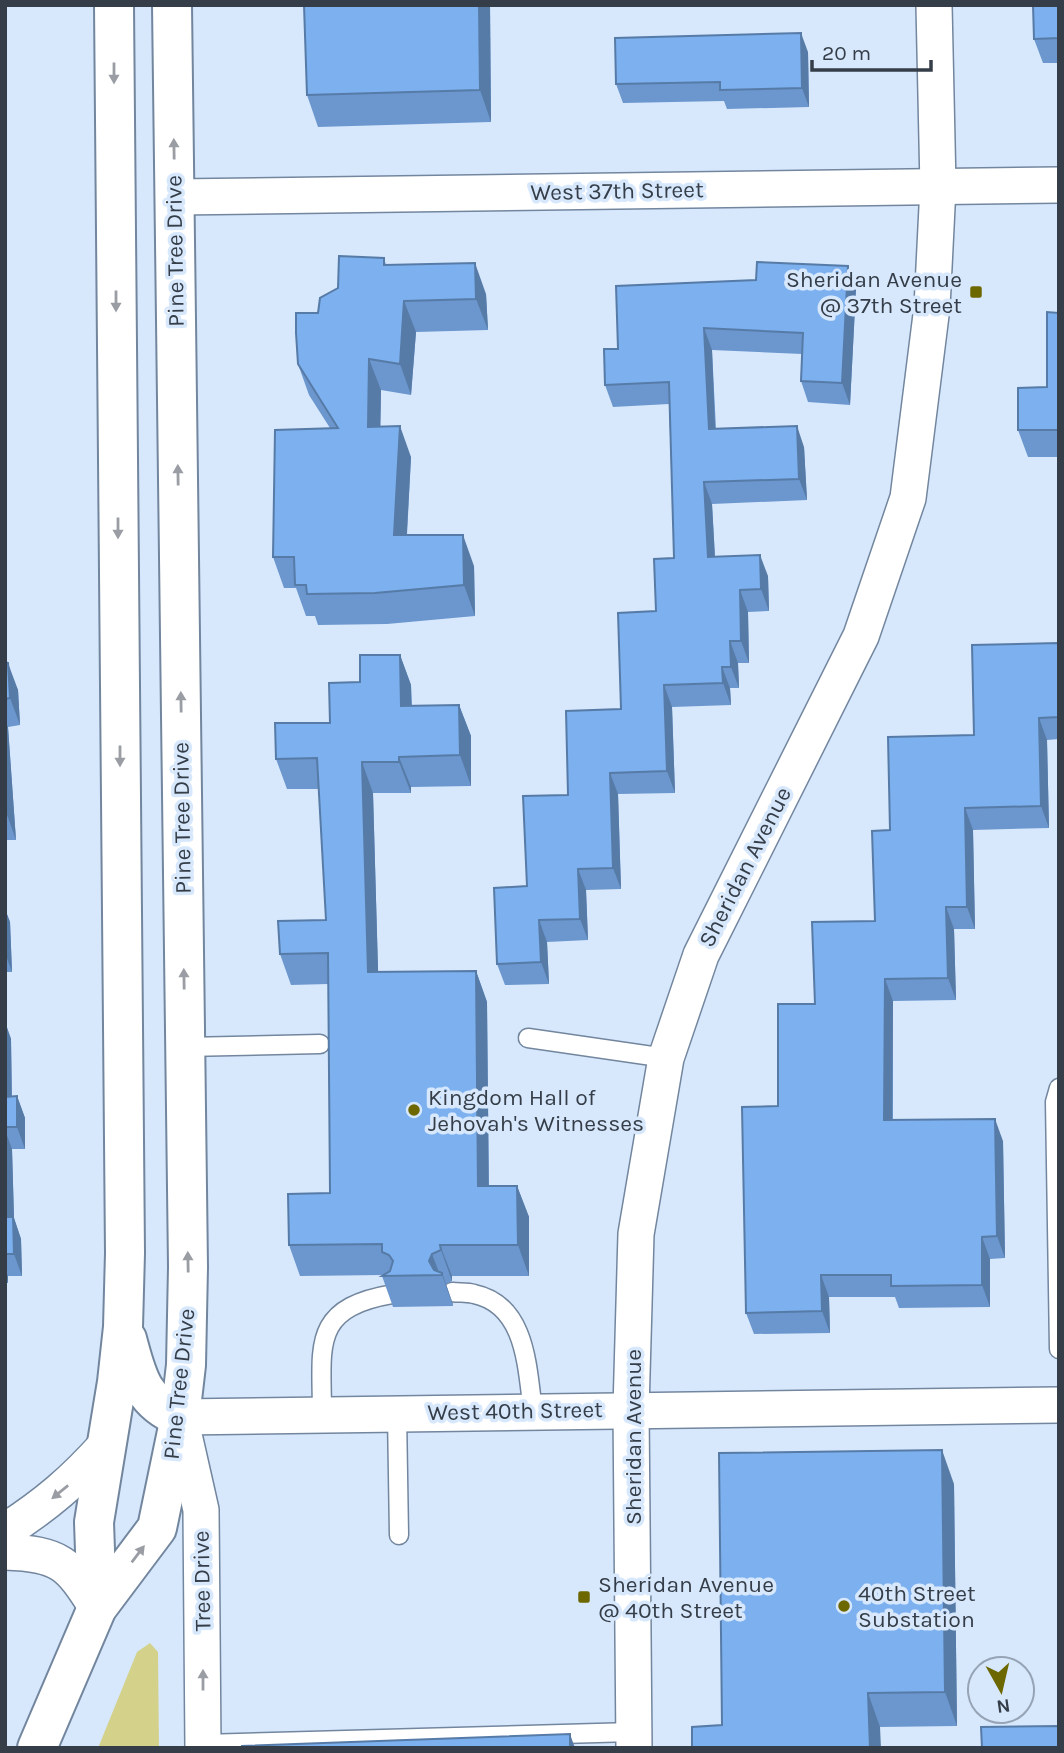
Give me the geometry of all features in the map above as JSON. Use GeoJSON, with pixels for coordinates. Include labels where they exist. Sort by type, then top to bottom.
{"type":"FeatureCollection","features":[{"type":"Feature","properties":{"kind":"main road","name":"Pine Tree Drive"},"geometry":{"type":"LineString","coordinates":[[97,1608],[94,1522],[123,1326],[114,5]]}},
{"type":"Feature","properties":{"kind":"main road","name":"Pine Tree Drive"},"geometry":{"type":"LineString","coordinates":[[37,1748],[97,1608],[157,1528],[180,1417],[188,1319],[172,5]]}},
{"type":"Feature","properties":{"kind":"main road"},"geometry":{"type":"LineString","coordinates":[[123,1326],[138,1377],[145,1391],[163,1410],[180,1417]]}},
{"type":"Feature","properties":{"kind":"street","name":"Sheridan Avenue"},"geometry":{"type":"LineString","coordinates":[[633,1740],[631,1409],[636,1234],[666,1058],[701,955],[861,636],[908,498],[932,306],[938,187],[934,5]]}},
{"type":"Feature","properties":{"kind":"street","name":"West 37th Street"},"geometry":{"type":"LineString","coordinates":[[175,197],[1059,185]]}},
{"type":"Feature","properties":{"kind":"street","name":"West 40th Street"},"geometry":{"type":"LineString","coordinates":[[180,1417],[1059,1405]]}},
{"type":"Feature","properties":{"kind":"street","name":"Tree Drive"},"geometry":{"type":"LineString","coordinates":[[180,1417],[201,1510],[203,1746]]}},
{"type":"Feature","properties":{"kind":"street"},"geometry":{"type":"LineString","coordinates":[[5,1531],[32,1514],[77,1478],[107,1444]]}},
{"type":"Feature","properties":{"kind":"street"},"geometry":{"type":"LineString","coordinates":[[5,1552],[28,1553],[62,1562],[80,1580],[97,1608]]}},
{"type":"Feature","properties":{"kind":"lane"},"geometry":{"type":"LineString","coordinates":[[528,1038],[666,1058]]}},
{"type":"Feature","properties":{"kind":"lane"},"geometry":{"type":"LineString","coordinates":[[185,1047],[320,1044]]}},
{"type":"Feature","properties":{"kind":"lane"},"geometry":{"type":"LineString","coordinates":[[1059,1088],[1055,1102],[1059,1349]]}},
{"type":"Feature","properties":{"kind":"lane"},"geometry":{"type":"LineString","coordinates":[[452,1292],[476,1294],[494,1303],[512,1319],[524,1344],[533,1411]]}},
{"type":"Feature","properties":{"kind":"lane"},"geometry":{"type":"LineString","coordinates":[[322,1415],[321,1346],[326,1332],[341,1313],[369,1298],[393,1294]]}},
{"type":"Feature","properties":{"kind":"lane"},"geometry":{"type":"LineString","coordinates":[[397,1413],[399,1535]]}},
{"type":"Feature","properties":{"kind":"lane"},"geometry":{"type":"LineString","coordinates":[[203,1746],[633,1740]]}},
{"type":"Feature","properties":{"kind":"shaded area"},"geometry":{"type":"Polygon","coordinates":[[[150,1643],[158,1652],[159,1748],[98,1748],[137,1652],[150,1643]]]}},
{"type":"Feature","properties":{"kind":"building"},"geometry":{"type":"Polygon","coordinates":[[[304,5],[479,5],[480,90],[307,95],[304,5]]]}},
{"type":"Feature","properties":{"kind":"building"},"geometry":{"type":"Polygon","coordinates":[[[1033,5],[1059,5],[1059,38],[1034,39],[1033,5]]]}},
{"type":"Feature","properties":{"kind":"building"},"geometry":{"type":"Polygon","coordinates":[[[801,33],[802,88],[720,90],[720,82],[616,84],[615,38],[801,33]]]}},
{"type":"Feature","properties":{"kind":"building"},"geometry":{"type":"Polygon","coordinates":[[[339,256],[384,258],[384,265],[475,263],[476,299],[404,301],[400,364],[369,359],[368,427],[400,426],[394,535],[463,535],[464,585],[375,593],[307,594],[306,585],[295,585],[294,557],[273,557],[275,430],[338,428],[298,364],[296,313],[318,313],[320,298],[338,288],[339,256]]]}},
{"type":"Feature","properties":{"kind":"building"},"geometry":{"type":"Polygon","coordinates":[[[757,262],[848,266],[842,383],[801,381],[803,333],[704,328],[709,429],[797,426],[799,479],[704,482],[708,557],[760,555],[761,589],[740,590],[741,641],[730,641],[731,667],[722,667],[723,683],[664,685],[667,771],[610,773],[613,868],[578,869],[580,919],[539,920],[541,962],[497,964],[494,888],[527,886],[523,796],[568,795],[566,711],[621,709],[618,613],[656,611],[654,559],[674,558],[669,382],[605,385],[604,349],[618,349],[616,286],[756,280],[757,262]]]}},
{"type":"Feature","properties":{"kind":"building"},"geometry":{"type":"Polygon","coordinates":[[[1047,312],[1059,313],[1059,430],[1018,430],[1018,388],[1047,387],[1047,312]]]}},
{"type":"Feature","properties":{"kind":"building"},"geometry":{"type":"Polygon","coordinates":[[[1058,643],[1059,717],[1039,718],[1041,806],[965,808],[967,907],[946,907],[948,978],[885,979],[884,1120],[995,1119],[997,1236],[982,1237],[982,1285],[891,1286],[891,1275],[821,1275],[822,1311],[746,1313],[742,1107],[778,1106],[778,1004],[815,1004],[812,922],[875,921],[872,831],[890,830],[888,737],[974,735],[972,645],[1058,643]]]}},
{"type":"Feature","properties":{"kind":"building"},"geometry":{"type":"Polygon","coordinates":[[[360,655],[400,655],[401,706],[459,705],[460,755],[399,757],[399,762],[362,762],[368,972],[476,971],[478,1186],[517,1186],[518,1245],[440,1245],[441,1250],[432,1254],[429,1261],[434,1270],[442,1275],[382,1276],[390,1271],[393,1261],[389,1255],[382,1252],[382,1244],[289,1245],[288,1194],[330,1193],[328,953],[280,954],[278,921],[326,920],[317,758],[276,759],[275,723],[330,723],[329,683],[360,682],[360,655]]]}},
{"type":"Feature","properties":{"kind":"building"},"geometry":{"type":"Polygon","coordinates":[[[5,662],[8,663],[10,698],[5,699],[5,662]]]}},
{"type":"Feature","properties":{"kind":"building"},"geometry":{"type":"Polygon","coordinates":[[[17,1096],[17,1127],[5,1127],[5,1097],[17,1096]]]}},
{"type":"Feature","properties":{"kind":"building"},"geometry":{"type":"Polygon","coordinates":[[[5,1181],[6,1217],[13,1217],[14,1254],[5,1254],[5,1181]]]}},
{"type":"Feature","properties":{"kind":"building","name":"40th Street Substation"},"geometry":{"type":"Polygon","coordinates":[[[942,1450],[945,1692],[868,1693],[870,1748],[692,1748],[692,1727],[722,1725],[719,1453],[942,1450]]]}},
{"type":"Feature","properties":{"kind":"building"},"geometry":{"type":"Polygon","coordinates":[[[1059,1726],[1059,1748],[982,1748],[981,1727],[1059,1726]]]}},
{"type":"Feature","properties":{"kind":"building"},"geometry":{"type":"Polygon","coordinates":[[[570,1734],[570,1748],[242,1748],[242,1746],[570,1734]]]}},
{"type":"Feature","properties":{"kind":"place","name":"Sheridan Avenue @ 37th Street"},"geometry":{"type":"Point","coordinates":[976,292]}},
{"type":"Feature","properties":{"kind":"place","name":"Kingdom Hall of Jehovah's Witnesses"},"geometry":{"type":"Point","coordinates":[414,1110]}},
{"type":"Feature","properties":{"kind":"place","name":"Sheridan Avenue @ 40th Street"},"geometry":{"type":"Point","coordinates":[584,1597]}},
{"type":"Feature","properties":{"kind":"place","name":"40th Street Substation"},"geometry":{"type":"Point","coordinates":[844,1606]}}]}
